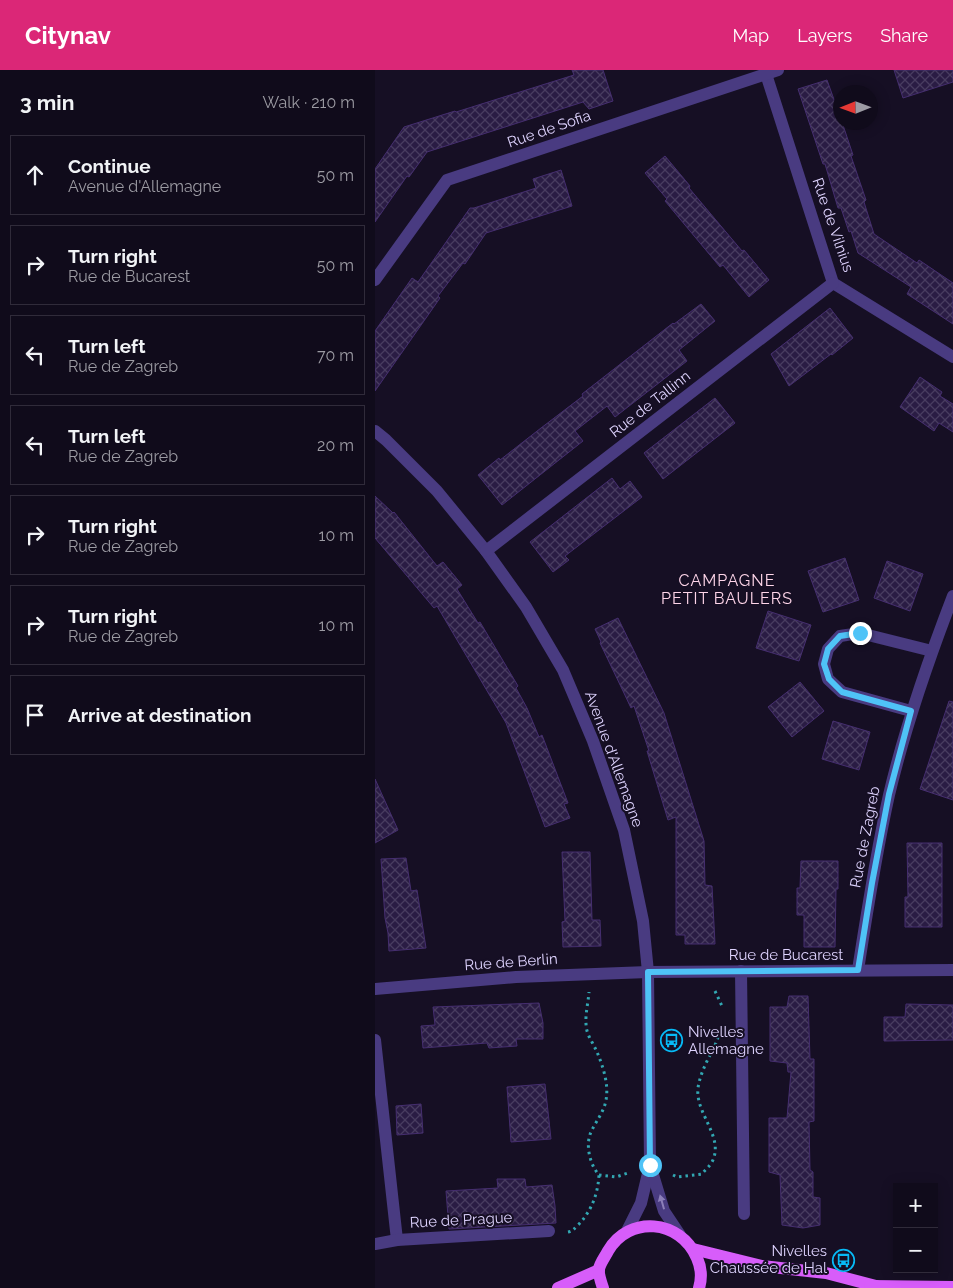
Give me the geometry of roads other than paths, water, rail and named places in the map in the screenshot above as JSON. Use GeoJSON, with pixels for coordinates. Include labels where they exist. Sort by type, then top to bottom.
{"type":"FeatureCollection","features":[{"type":"Feature","properties":{"kind":"main road"},"geometry":{"type":"LineString","coordinates":[[603,1288],[599,1270],[603,1258],[613,1243],[627,1231],[645,1226],[663,1227],[680,1235],[693,1249],[700,1266],[699,1288]]}},
{"type":"Feature","properties":{"kind":"main road"},"geometry":{"type":"LineString","coordinates":[[693,1249],[761,1266],[825,1273],[876,1286]]}},
{"type":"Feature","properties":{"kind":"main road"},"geometry":{"type":"LineString","coordinates":[[558,1288],[599,1270]]}},
{"type":"Feature","properties":{"kind":"main road"},"geometry":{"type":"LineString","coordinates":[[857,1288],[876,1286],[953,1286]]}},
{"type":"Feature","properties":{"kind":"street","name":"Rue de Sofia"},"geometry":{"type":"LineString","coordinates":[[375,280],[447,180],[772,72]]}},
{"type":"Feature","properties":{"kind":"street","name":"Rue de Vilnius"},"geometry":{"type":"LineString","coordinates":[[772,72],[833,282],[953,357]]}},
{"type":"Feature","properties":{"kind":"street","name":"Rue de Tallinn"},"geometry":{"type":"LineString","coordinates":[[486,551],[833,282]]}},
{"type":"Feature","properties":{"kind":"street","name":"Avenue d'Allemagne"},"geometry":{"type":"LineString","coordinates":[[375,431],[437,491],[486,551],[526,607],[563,670],[593,741],[624,830],[643,921],[648,972],[650,1165],[641,1204],[627,1231]]}},
{"type":"Feature","properties":{"kind":"street","name":"Rue de Zagreb"},"geometry":{"type":"LineString","coordinates":[[858,970],[889,794],[911,711],[953,596]]}},
{"type":"Feature","properties":{"kind":"street"},"geometry":{"type":"LineString","coordinates":[[911,711],[842,692],[829,679],[824,664],[828,649],[840,636],[860,633],[932,651]]}},
{"type":"Feature","properties":{"kind":"street","name":"Rue de Bucarest"},"geometry":{"type":"LineString","coordinates":[[648,972],[953,970]]}},
{"type":"Feature","properties":{"kind":"street"},"geometry":{"type":"LineString","coordinates":[[741,971],[744,1214]]}},
{"type":"Feature","properties":{"kind":"street","name":"Rue de Berlin"},"geometry":{"type":"LineString","coordinates":[[375,989],[516,977],[648,972]]}},
{"type":"Feature","properties":{"kind":"street"},"geometry":{"type":"LineString","coordinates":[[375,1040],[397,1240]]}},
{"type":"Feature","properties":{"kind":"street","name":"Avenue d'Allemagne"},"geometry":{"type":"LineString","coordinates":[[650,1165],[665,1211],[680,1235]]}},
{"type":"Feature","properties":{"kind":"street","name":"Rue de Prague"},"geometry":{"type":"LineString","coordinates":[[375,1244],[397,1240],[549,1231]]}},
{"type":"Feature","properties":{"kind":"place","name":"Nivelles Allemagne"},"geometry":{"type":"Point","coordinates":[672,1041]}},
{"type":"Feature","properties":{"kind":"place","name":"Nivelles Chaussée de Hal"},"geometry":{"type":"Point","coordinates":[843,1260]}},
{"type":"Feature","properties":{"kind":"district","name":"CAMPAGNE PETIT BAULERS"},"geometry":{"type":"Point","coordinates":[727,589]}}]}
